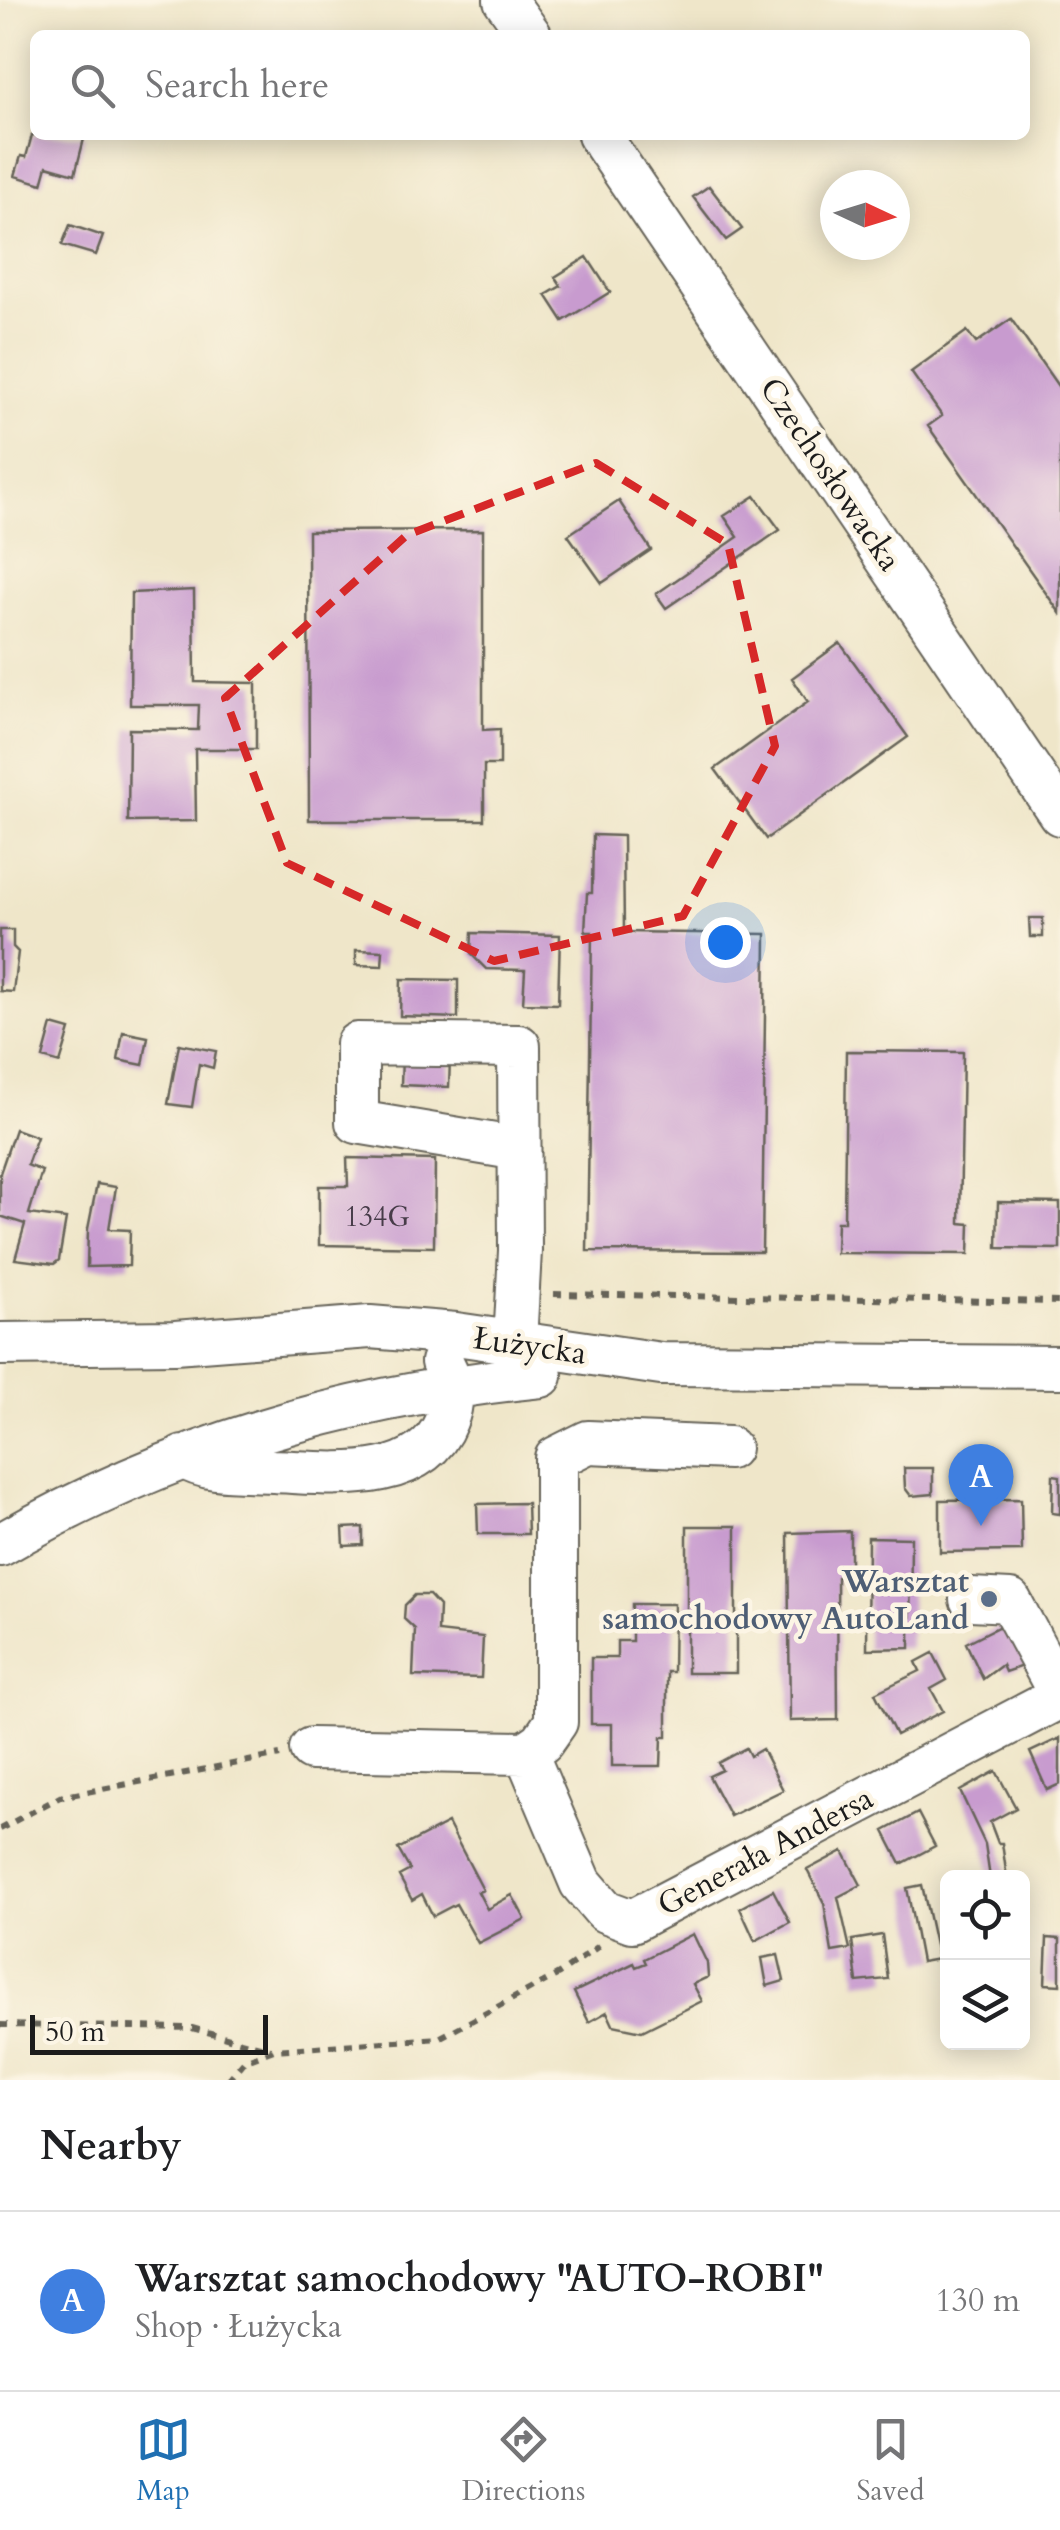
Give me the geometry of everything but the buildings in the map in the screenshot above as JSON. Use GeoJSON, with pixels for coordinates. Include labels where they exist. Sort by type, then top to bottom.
{"type":"FeatureCollection","features":[{"type":"Feature","properties":{"kind":"street"},"geometry":{"type":"LineString","coordinates":[[505,0],[526,30]]}},
{"type":"Feature","properties":{"kind":"street","name":"Czechosłowacka"},"geometry":{"type":"LineString","coordinates":[[602,140],[1060,814]]}},
{"type":"Feature","properties":{"kind":"street"},"geometry":{"type":"LineString","coordinates":[[0,1545],[87,1498],[181,1456],[305,1416],[452,1388],[514,1360],[520,1149]]}},
{"type":"Feature","properties":{"kind":"street","name":"Łużycka"},"geometry":{"type":"LineString","coordinates":[[0,1344],[176,1342],[318,1329],[398,1329],[514,1360],[1060,1367]]}},
{"type":"Feature","properties":{"kind":"street"},"geometry":{"type":"LineString","coordinates":[[181,1456],[200,1468],[348,1472],[396,1465],[420,1456],[436,1441],[451,1409],[452,1388],[434,1353],[420,1340],[398,1329]]}},
{"type":"Feature","properties":{"kind":"street"},"geometry":{"type":"LineString","coordinates":[[305,1416],[316,1431],[361,1459],[382,1466],[396,1465]]}},
{"type":"Feature","properties":{"kind":"street"},"geometry":{"type":"LineString","coordinates":[[311,1749],[526,1753],[542,1742],[556,1722],[556,1458],[588,1442],[729,1448]]}},
{"type":"Feature","properties":{"kind":"street"},"geometry":{"type":"LineString","coordinates":[[971,1599],[1010,1601],[1060,1695]]}},
{"type":"Feature","properties":{"kind":"street","name":"Generała Andersa"},"geometry":{"type":"LineString","coordinates":[[526,1753],[581,1883],[605,1911],[632,1921],[1060,1695]]}},
{"type":"Feature","properties":{"kind":"path"},"geometry":{"type":"LineString","coordinates":[[517,1295],[1060,1302]]}},
{"type":"Feature","properties":{"kind":"path"},"geometry":{"type":"LineString","coordinates":[[0,1829],[60,1797],[311,1749]]}},
{"type":"Feature","properties":{"kind":"path"},"geometry":{"type":"LineString","coordinates":[[228,2080],[244,2060],[274,2050],[439,2038],[559,1974],[632,1921]]}},
{"type":"Feature","properties":{"kind":"path"},"geometry":{"type":"LineString","coordinates":[[0,2025],[192,2028],[274,2050]]}},
{"type":"Feature","properties":{"kind":"highlighted area"},"geometry":{"type":"Polygon","coordinates":[[[596,463],[728,544],[775,746],[683,916],[494,961],[287,863],[225,698],[407,535],[596,463]]]}},
{"type":"Feature","properties":{"kind":"place","name":"Warsztat samochodowy \"AUTO-ROBI\""},"geometry":{"type":"Point","coordinates":[981,1526]}},
{"type":"Feature","properties":{"kind":"place","name":"Warsztat samochodowy AutoLand"},"geometry":{"type":"Point","coordinates":[989,1599]}}]}
